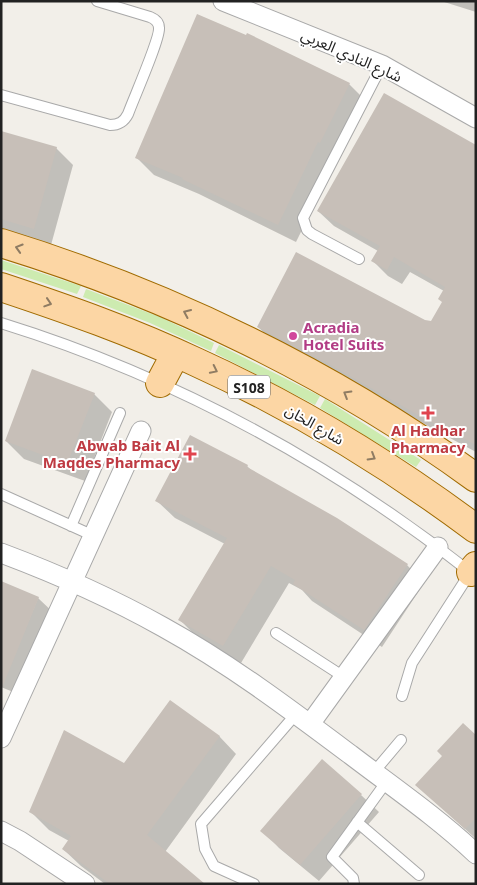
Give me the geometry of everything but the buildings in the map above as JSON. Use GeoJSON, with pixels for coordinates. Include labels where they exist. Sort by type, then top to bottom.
{"type":"FeatureCollection","features":[{"type":"Feature","properties":{"kind":"main road","name":"S108"},"geometry":{"type":"LineString","coordinates":[[1,243],[121,285],[254,344],[344,392],[470,467]]}},
{"type":"Feature","properties":{"kind":"main road","name":"شارع الخان"},"geometry":{"type":"LineString","coordinates":[[4,295],[108,324],[248,387],[330,433],[416,485],[476,529]]}},
{"type":"Feature","properties":{"kind":"main road"},"geometry":{"type":"LineString","coordinates":[[160,383],[176,353]]}},
{"type":"Feature","properties":{"kind":"street","name":"شارع النادي العربي"},"geometry":{"type":"LineString","coordinates":[[223,1],[382,65],[476,118]]}},
{"type":"Feature","properties":{"kind":"street"},"geometry":{"type":"LineString","coordinates":[[4,727],[141,431]]}},
{"type":"Feature","properties":{"kind":"street"},"geometry":{"type":"LineString","coordinates":[[303,719],[344,677],[438,547]]}},
{"type":"Feature","properties":{"kind":"street"},"geometry":{"type":"LineString","coordinates":[[1,553],[73,581],[125,606],[196,646],[303,719],[380,777],[476,854]]}},
{"type":"Feature","properties":{"kind":"street"},"geometry":{"type":"LineString","coordinates":[[1,831],[20,841],[85,884]]}},
{"type":"Feature","properties":{"kind":"lane"},"geometry":{"type":"LineString","coordinates":[[1,95],[110,125],[123,122],[150,58],[159,26],[150,17],[100,2]]}},
{"type":"Feature","properties":{"kind":"lane"},"geometry":{"type":"LineString","coordinates":[[359,259],[312,234],[307,230],[303,218],[382,65]]}},
{"type":"Feature","properties":{"kind":"lane"},"geometry":{"type":"LineString","coordinates":[[1,323],[101,357],[160,383],[263,435],[353,487],[474,572],[412,663],[402,696]]}},
{"type":"Feature","properties":{"kind":"lane"},"geometry":{"type":"LineString","coordinates":[[71,526],[120,413]]}},
{"type":"Feature","properties":{"kind":"lane"},"geometry":{"type":"LineString","coordinates":[[1,494],[94,536]]}},
{"type":"Feature","properties":{"kind":"lane"},"geometry":{"type":"LineString","coordinates":[[276,633],[344,677]]}},
{"type":"Feature","properties":{"kind":"lane"},"geometry":{"type":"LineString","coordinates":[[254,884],[214,866],[205,849],[202,824],[303,719]]}},
{"type":"Feature","properties":{"kind":"lane"},"geometry":{"type":"LineString","coordinates":[[354,884],[353,878],[332,857],[357,822],[401,740]]}},
{"type":"Feature","properties":{"kind":"lane"},"geometry":{"type":"LineString","coordinates":[[357,822],[419,875]]}},
{"type":"Feature","properties":{"kind":"green space"},"geometry":{"type":"Polygon","coordinates":[[[1,260],[81,286],[77,294],[1,269],[1,260]]]}},
{"type":"Feature","properties":{"kind":"green space"},"geometry":{"type":"Polygon","coordinates":[[[86,289],[160,317],[214,343],[211,351],[150,323],[83,297],[86,289]]]}},
{"type":"Feature","properties":{"kind":"green space"},"geometry":{"type":"Polygon","coordinates":[[[219,345],[320,396],[315,405],[215,353],[219,345]]]}},
{"type":"Feature","properties":{"kind":"green space"},"geometry":{"type":"Polygon","coordinates":[[[325,399],[421,460],[416,467],[320,408],[325,399]]]}},
{"type":"Feature","properties":{"kind":"place","name":"Acradia Hotel Suits"},"geometry":{"type":"Point","coordinates":[293,336]}},
{"type":"Feature","properties":{"kind":"place","name":"Al Hadhar Pharmacy"},"geometry":{"type":"Point","coordinates":[428,413]}},
{"type":"Feature","properties":{"kind":"place","name":"Abwab Bait Al Maqdes Pharmacy"},"geometry":{"type":"Point","coordinates":[190,454]}}]}
